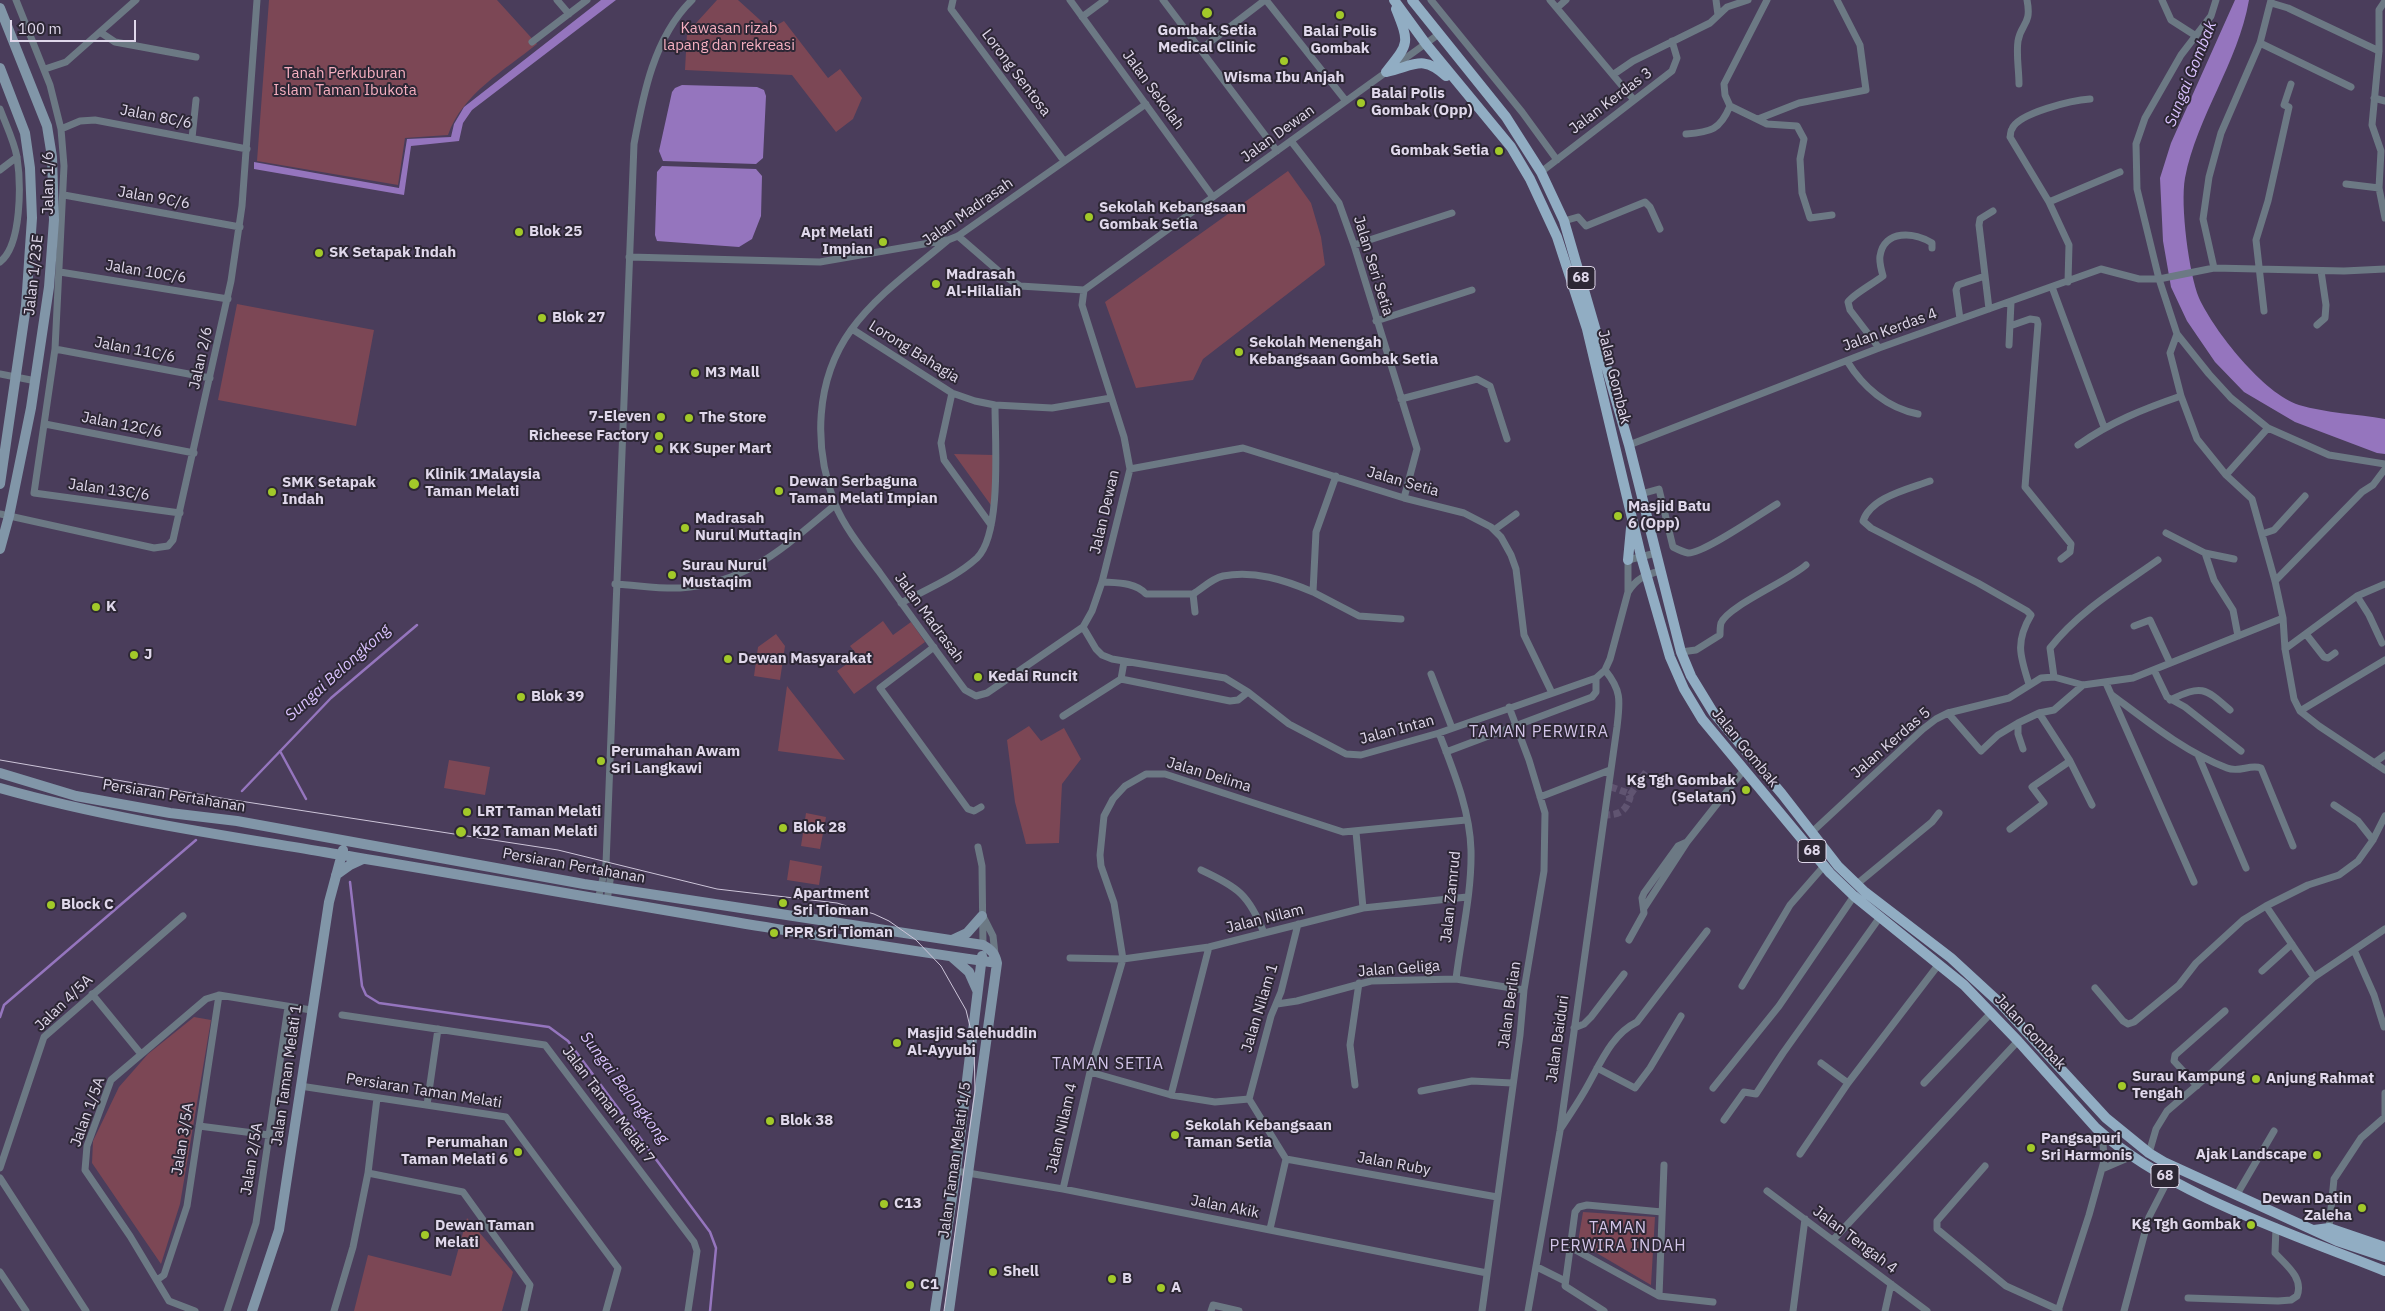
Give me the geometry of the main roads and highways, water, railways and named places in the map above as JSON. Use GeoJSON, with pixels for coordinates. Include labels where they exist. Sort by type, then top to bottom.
{"type":"FeatureCollection","features":[{"type":"Feature","properties":{"kind":"main road","name":"Jalan Gombak"},"geometry":{"type":"LineString","coordinates":[[1393,0],[1426,44],[1511,147],[1530,179],[1557,237],[1587,329],[1641,556],[1670,656],[1684,689],[1702,720],[1824,866],[1854,896],[1939,964],[1992,1012],[2096,1128],[2130,1157],[2169,1178],[2276,1227],[2385,1271]]}},
{"type":"Feature","properties":{"kind":"main road"},"geometry":{"type":"LineString","coordinates":[[1393,0],[1406,41],[1403,51],[1386,72],[1425,62],[1437,67],[1468,94]]}},
{"type":"Feature","properties":{"kind":"main road","name":"Jalan Gombak"},"geometry":{"type":"LineString","coordinates":[[1412,0],[1506,117],[1541,172],[1564,221],[1629,445],[1681,652],[1691,676],[1713,712],[1838,866],[1857,884],[1951,958],[2000,1004],[2106,1118],[2149,1153],[2236,1196],[2313,1230],[2385,1257]]}},
{"type":"Feature","properties":{"kind":"main road","name":"Jalan 1/23E"},"geometry":{"type":"LineString","coordinates":[[0,8],[47,126],[52,157],[54,239],[36,381],[5,515],[0,549]]}},
{"type":"Feature","properties":{"kind":"main road","name":"Jalan 1/23E"},"geometry":{"type":"LineString","coordinates":[[0,68],[24,133],[32,194],[29,275],[0,484]]}},
{"type":"Feature","properties":{"kind":"main road"},"geometry":{"type":"LineString","coordinates":[[1628,560],[1632,520]]}},
{"type":"Feature","properties":{"kind":"main road","name":"Persiaran Pertahanan"},"geometry":{"type":"LineString","coordinates":[[0,773],[76,796],[170,813],[237,821],[605,887],[983,945],[996,959]]}},
{"type":"Feature","properties":{"kind":"main road","name":"Persiaran Pertahanan"},"geometry":{"type":"LineString","coordinates":[[0,788],[68,807],[602,901],[981,961],[996,959]]}},
{"type":"Feature","properties":{"kind":"main road","name":"Jalan Taman Melati 1"},"geometry":{"type":"LineString","coordinates":[[252,1311],[279,1230],[310,1010],[329,902],[345,841]]}},
{"type":"Feature","properties":{"kind":"main road"},"geometry":{"type":"LineString","coordinates":[[324,852],[334,864],[336,875],[350,864],[364,859]]}},
{"type":"Feature","properties":{"kind":"main road"},"geometry":{"type":"LineString","coordinates":[[952,940],[967,932],[982,916]]}},
{"type":"Feature","properties":{"kind":"main road","name":"Jalan Taman Melati 1/5"},"geometry":{"type":"LineString","coordinates":[[936,1311],[956,1171],[983,945]]}},
{"type":"Feature","properties":{"kind":"main road"},"geometry":{"type":"LineString","coordinates":[[951,956],[969,972],[978,991]]}},
{"type":"Feature","properties":{"kind":"main road","name":"Jalan Taman Melati 1/5"},"geometry":{"type":"LineString","coordinates":[[949,1311],[996,959]]}},
{"type":"Feature","properties":{"kind":"main road"},"geometry":{"type":"LineString","coordinates":[[2313,1230],[2330,1228],[2385,1247]]}},
{"type":"Feature","properties":{"kind":"waterway","name":"Sungai Belongkong"},"geometry":{"type":"LineString","coordinates":[[242,791],[331,698],[417,625]]}},
{"type":"Feature","properties":{"kind":"waterway","name":"Sungai Belongkong"},"geometry":{"type":"LineString","coordinates":[[280,751],[306,799]]}},
{"type":"Feature","properties":{"kind":"waterway"},"geometry":{"type":"LineString","coordinates":[[0,1017],[4,1005],[196,840]]}},
{"type":"Feature","properties":{"kind":"waterway","name":"Sungai Belongkong"},"geometry":{"type":"LineString","coordinates":[[350,882],[362,986],[366,995],[379,1003],[549,1027],[568,1041],[710,1232],[716,1248],[710,1311]]}},
{"type":"Feature","properties":{"kind":"tunnel"},"geometry":{"type":"LineString","coordinates":[[1630,795],[1646,772]]}},
{"type":"Feature","properties":{"kind":"tunnel"},"geometry":{"type":"LineString","coordinates":[[1603,815],[1620,812],[1626,807],[1630,798],[1628,793],[1608,786]]}},
{"type":"Feature","properties":{"kind":"tram line"},"geometry":{"type":"LineString","coordinates":[[0,760],[227,799],[558,850],[717,889],[837,903],[874,914],[889,921],[916,940],[941,966],[966,1010],[974,1043],[975,1091],[944,1311]]}},
{"type":"Feature","properties":{"kind":"place","name":"Gombak Setia Medical Clinic"},"geometry":{"type":"Point","coordinates":[1207,13]}},
{"type":"Feature","properties":{"kind":"place","name":"Balai Polis Gombak"},"geometry":{"type":"Point","coordinates":[1340,15]}},
{"type":"Feature","properties":{"kind":"place","name":"Wisma Ibu Anjah"},"geometry":{"type":"Point","coordinates":[1284,61]}},
{"type":"Feature","properties":{"kind":"place","name":"Balai Polis Gombak (Opp)"},"geometry":{"type":"Point","coordinates":[1361,103]}},
{"type":"Feature","properties":{"kind":"place","name":"Gombak Setia"},"geometry":{"type":"Point","coordinates":[1499,151]}},
{"type":"Feature","properties":{"kind":"place","name":"Sekolah Kebangsaan Gombak Setia"},"geometry":{"type":"Point","coordinates":[1089,217]}},
{"type":"Feature","properties":{"kind":"place","name":"Blok 25"},"geometry":{"type":"Point","coordinates":[519,232]}},
{"type":"Feature","properties":{"kind":"place","name":"Apt Melati Impian"},"geometry":{"type":"Point","coordinates":[883,242]}},
{"type":"Feature","properties":{"kind":"place","name":"SK Setapak Indah"},"geometry":{"type":"Point","coordinates":[319,253]}},
{"type":"Feature","properties":{"kind":"place","name":"Madrasah Al-Hilaliah"},"geometry":{"type":"Point","coordinates":[936,284]}},
{"type":"Feature","properties":{"kind":"place","name":"Blok 27"},"geometry":{"type":"Point","coordinates":[542,318]}},
{"type":"Feature","properties":{"kind":"place","name":"Sekolah Menengah Kebangsaan Gombak Setia"},"geometry":{"type":"Point","coordinates":[1239,352]}},
{"type":"Feature","properties":{"kind":"place","name":"M3 Mall"},"geometry":{"type":"Point","coordinates":[695,373]}},
{"type":"Feature","properties":{"kind":"place","name":"7-Eleven"},"geometry":{"type":"Point","coordinates":[661,417]}},
{"type":"Feature","properties":{"kind":"place","name":"The Store"},"geometry":{"type":"Point","coordinates":[689,418]}},
{"type":"Feature","properties":{"kind":"place","name":"Richeese Factory"},"geometry":{"type":"Point","coordinates":[659,436]}},
{"type":"Feature","properties":{"kind":"place","name":"KK Super Mart"},"geometry":{"type":"Point","coordinates":[659,449]}},
{"type":"Feature","properties":{"kind":"place","name":"Klinik 1Malaysia Taman Melati"},"geometry":{"type":"Point","coordinates":[414,484]}},
{"type":"Feature","properties":{"kind":"place","name":"Dewan Serbaguna Taman Melati Impian"},"geometry":{"type":"Point","coordinates":[779,491]}},
{"type":"Feature","properties":{"kind":"place","name":"SMK Setapak Indah"},"geometry":{"type":"Point","coordinates":[272,492]}},
{"type":"Feature","properties":{"kind":"place","name":"Masjid Batu 6 (Opp)"},"geometry":{"type":"Point","coordinates":[1618,516]}},
{"type":"Feature","properties":{"kind":"place","name":"Madrasah Nurul Muttaqin"},"geometry":{"type":"Point","coordinates":[685,528]}},
{"type":"Feature","properties":{"kind":"place","name":"Surau Nurul Mustaqim"},"geometry":{"type":"Point","coordinates":[672,575]}},
{"type":"Feature","properties":{"kind":"place","name":"K"},"geometry":{"type":"Point","coordinates":[96,607]}},
{"type":"Feature","properties":{"kind":"place","name":"J"},"geometry":{"type":"Point","coordinates":[134,655]}},
{"type":"Feature","properties":{"kind":"place","name":"Dewan Masyarakat"},"geometry":{"type":"Point","coordinates":[728,659]}},
{"type":"Feature","properties":{"kind":"place","name":"Kedai Runcit"},"geometry":{"type":"Point","coordinates":[978,677]}},
{"type":"Feature","properties":{"kind":"place","name":"Blok 39"},"geometry":{"type":"Point","coordinates":[521,697]}},
{"type":"Feature","properties":{"kind":"place","name":"Perumahan Awam Sri Langkawi"},"geometry":{"type":"Point","coordinates":[601,761]}},
{"type":"Feature","properties":{"kind":"place","name":"Kg Tgh Gombak (Selatan)"},"geometry":{"type":"Point","coordinates":[1746,790]}},
{"type":"Feature","properties":{"kind":"place","name":"LRT Taman Melati"},"geometry":{"type":"Point","coordinates":[467,812]}},
{"type":"Feature","properties":{"kind":"place","name":"Blok 28"},"geometry":{"type":"Point","coordinates":[783,828]}},
{"type":"Feature","properties":{"kind":"place","name":"KJ2 Taman Melati"},"geometry":{"type":"Point","coordinates":[461,832]}},
{"type":"Feature","properties":{"kind":"place","name":"Apartment Sri Tioman"},"geometry":{"type":"Point","coordinates":[783,903]}},
{"type":"Feature","properties":{"kind":"place","name":"Block C"},"geometry":{"type":"Point","coordinates":[51,905]}},
{"type":"Feature","properties":{"kind":"place","name":"PPR Sri Tioman"},"geometry":{"type":"Point","coordinates":[774,933]}},
{"type":"Feature","properties":{"kind":"place","name":"Masjid Salehuddin Al-Ayyubi"},"geometry":{"type":"Point","coordinates":[897,1043]}},
{"type":"Feature","properties":{"kind":"place","name":"Anjung Rahmat"},"geometry":{"type":"Point","coordinates":[2256,1079]}},
{"type":"Feature","properties":{"kind":"place","name":"Surau Kampung Tengah"},"geometry":{"type":"Point","coordinates":[2122,1086]}},
{"type":"Feature","properties":{"kind":"place","name":"Blok 38"},"geometry":{"type":"Point","coordinates":[770,1121]}},
{"type":"Feature","properties":{"kind":"place","name":"Sekolah Kebangsaan Taman Setia"},"geometry":{"type":"Point","coordinates":[1175,1135]}},
{"type":"Feature","properties":{"kind":"place","name":"Pangsapuri Sri Harmonis"},"geometry":{"type":"Point","coordinates":[2031,1148]}},
{"type":"Feature","properties":{"kind":"place","name":"Perumahan Taman Melati 6"},"geometry":{"type":"Point","coordinates":[518,1152]}},
{"type":"Feature","properties":{"kind":"place","name":"Ajak Landscape"},"geometry":{"type":"Point","coordinates":[2317,1155]}},
{"type":"Feature","properties":{"kind":"place","name":"C13"},"geometry":{"type":"Point","coordinates":[884,1204]}},
{"type":"Feature","properties":{"kind":"place","name":"Dewan Datin Zaleha"},"geometry":{"type":"Point","coordinates":[2362,1208]}},
{"type":"Feature","properties":{"kind":"place","name":"Kg Tgh Gombak"},"geometry":{"type":"Point","coordinates":[2251,1225]}},
{"type":"Feature","properties":{"kind":"place","name":"Dewan Taman Melati"},"geometry":{"type":"Point","coordinates":[425,1235]}},
{"type":"Feature","properties":{"kind":"place","name":"Shell"},"geometry":{"type":"Point","coordinates":[993,1272]}},
{"type":"Feature","properties":{"kind":"place","name":"B"},"geometry":{"type":"Point","coordinates":[1112,1279]}},
{"type":"Feature","properties":{"kind":"place","name":"C1"},"geometry":{"type":"Point","coordinates":[910,1285]}},
{"type":"Feature","properties":{"kind":"place","name":"A"},"geometry":{"type":"Point","coordinates":[1161,1288]}},
{"type":"Feature","properties":{"kind":"district","name":"TAMAN PERWIRA"},"geometry":{"type":"Point","coordinates":[1539,732]}},
{"type":"Feature","properties":{"kind":"district","name":"TAMAN SETIA"},"geometry":{"type":"Point","coordinates":[1108,1064]}},
{"type":"Feature","properties":{"kind":"district","name":"TAMAN PERWIRA INDAH"},"geometry":{"type":"Point","coordinates":[1618,1237]}},
{"type":"Feature","properties":{"kind":"park label","name":"Kawasan rizab lapang dan rekreasi"},"geometry":{"type":"Point","coordinates":[729,38]}},
{"type":"Feature","properties":{"kind":"park label","name":"Tanah Perkuburan Islam Taman Ibukota"},"geometry":{"type":"Point","coordinates":[345,82]}},
{"type":"Feature","properties":{"kind":"water label","name":"Sungai Gombak"},"geometry":{"type":"Point","coordinates":[2191,74]}}]}
